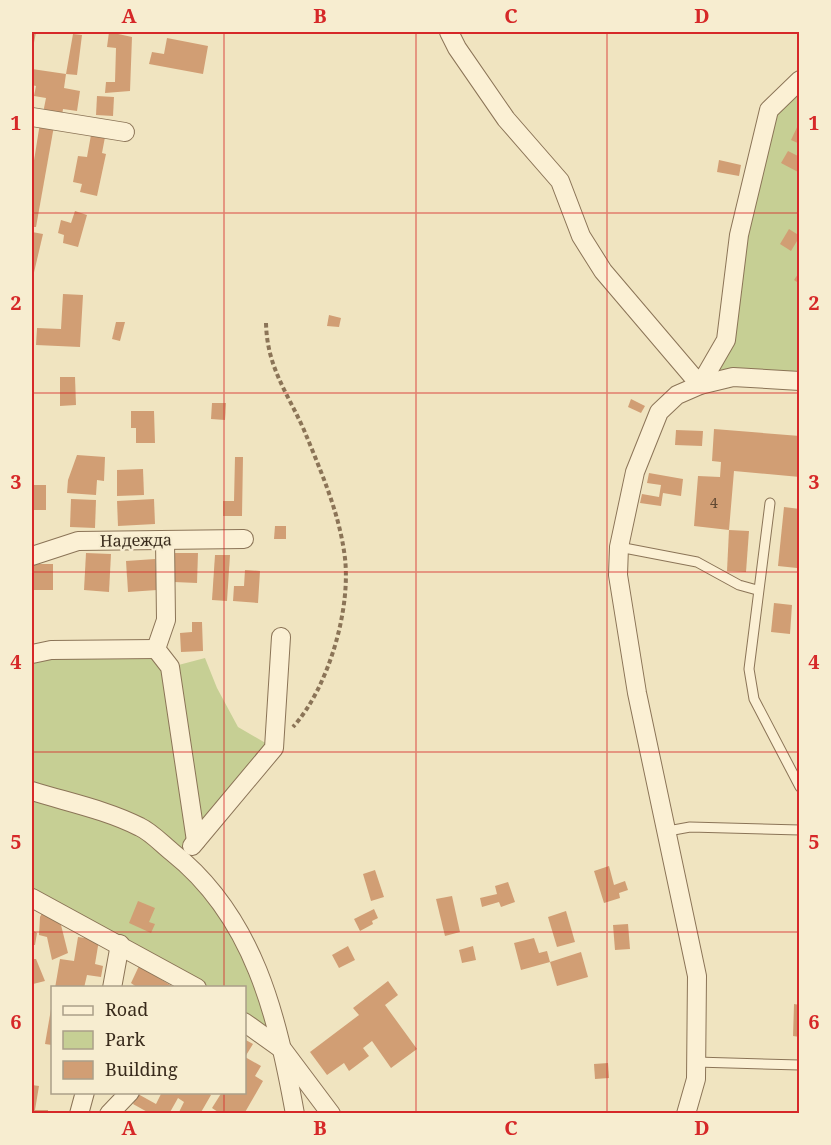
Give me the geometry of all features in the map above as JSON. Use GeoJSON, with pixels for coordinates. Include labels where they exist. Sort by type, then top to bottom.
{"type":"FeatureCollection","features":[{"type":"Feature","properties":{"kind":"street"},"geometry":{"type":"LineString","coordinates":[[449,32],[457,48],[506,119],[560,181],[581,236],[603,271],[700,385]]}},
{"type":"Feature","properties":{"kind":"street"},"geometry":{"type":"LineString","coordinates":[[700,385],[726,340],[739,235],[769,110],[800,80]]}},
{"type":"Feature","properties":{"kind":"street"},"geometry":{"type":"LineString","coordinates":[[32,117],[125,132]]}},
{"type":"Feature","properties":{"kind":"street"},"geometry":{"type":"LineString","coordinates":[[686,1113],[696,1079],[697,976],[637,693],[618,575],[619,548],[635,472],[659,412],[677,395],[700,385],[733,376],[800,381]]}},
{"type":"Feature","properties":{"kind":"street","name":"Надежда"},"geometry":{"type":"LineString","coordinates":[[32,556],[78,541],[244,539]]}},
{"type":"Feature","properties":{"kind":"street"},"geometry":{"type":"LineString","coordinates":[[156,649],[166,620],[165,540]]}},
{"type":"Feature","properties":{"kind":"street"},"geometry":{"type":"LineString","coordinates":[[181,859],[274,748],[281,637]]}},
{"type":"Feature","properties":{"kind":"street"},"geometry":{"type":"LineString","coordinates":[[156,649],[170,667],[196,841]]}},
{"type":"Feature","properties":{"kind":"street"},"geometry":{"type":"LineString","coordinates":[[32,654],[51,650],[156,649]]}},
{"type":"Feature","properties":{"kind":"street"},"geometry":{"type":"LineString","coordinates":[[32,791],[141,827],[210,886],[236,922],[256,965],[283,1050],[295,1113]]}},
{"type":"Feature","properties":{"kind":"street"},"geometry":{"type":"LineString","coordinates":[[32,898],[195,986]]}},
{"type":"Feature","properties":{"kind":"street"},"geometry":{"type":"LineString","coordinates":[[112,986],[120,944]]}},
{"type":"Feature","properties":{"kind":"street"},"geometry":{"type":"LineString","coordinates":[[246,1023],[283,1050],[331,1113]]}},
{"type":"Feature","properties":{"kind":"street"},"geometry":{"type":"LineString","coordinates":[[80,1113],[85,1094]]}},
{"type":"Feature","properties":{"kind":"street"},"geometry":{"type":"LineString","coordinates":[[109,1113],[128,1094]]}},
{"type":"Feature","properties":{"kind":"lane"},"geometry":{"type":"LineString","coordinates":[[770,503],[757,590],[749,669],[754,699],[800,787]]}},
{"type":"Feature","properties":{"kind":"lane"},"geometry":{"type":"LineString","coordinates":[[619,548],[697,562],[739,585],[757,590]]}},
{"type":"Feature","properties":{"kind":"lane"},"geometry":{"type":"LineString","coordinates":[[668,831],[690,827],[799,827]]}},
{"type":"Feature","properties":{"kind":"lane"},"geometry":{"type":"LineString","coordinates":[[696,1062],[800,1065]]}},
{"type":"Feature","properties":{"kind":"path"},"geometry":{"type":"LineString","coordinates":[[266,323],[267,345],[277,380],[303,429],[336,512],[345,553],[345,591],[336,640],[324,677],[300,719],[274,748]]}},
{"type":"Feature","properties":{"kind":"green space"},"geometry":{"type":"Polygon","coordinates":[[[799,84],[799,381],[700,385],[726,340],[769,110],[799,84]]]}},
{"type":"Feature","properties":{"kind":"green space"},"geometry":{"type":"Polygon","coordinates":[[[156,649],[171,667],[205,658],[217,688],[238,727],[274,748],[181,859],[210,886],[283,1050],[246,1023],[246,986],[195,986],[32,898],[32,654],[156,649]]]}},
{"type":"Feature","properties":{"kind":"building"},"geometry":{"type":"Polygon","coordinates":[[[32,32],[36,32],[33,48],[32,48],[32,32]]]}},
{"type":"Feature","properties":{"kind":"building"},"geometry":{"type":"Polygon","coordinates":[[[109,32],[132,37],[130,91],[105,93],[106,82],[115,82],[116,48],[107,47],[109,32]]]}},
{"type":"Feature","properties":{"kind":"building"},"geometry":{"type":"Polygon","coordinates":[[[73,34],[82,35],[77,75],[66,74],[73,34]]]}},
{"type":"Feature","properties":{"kind":"building"},"geometry":{"type":"Polygon","coordinates":[[[167,38],[208,46],[203,74],[149,64],[152,52],[164,54],[167,38]]]}},
{"type":"Feature","properties":{"kind":"building"},"geometry":{"type":"Polygon","coordinates":[[[32,69],[66,74],[64,88],[80,91],[77,111],[63,109],[62,116],[43,113],[46,98],[34,96],[36,86],[32,85],[32,69]]]}},
{"type":"Feature","properties":{"kind":"building"},"geometry":{"type":"Polygon","coordinates":[[[97,96],[114,97],[113,116],[96,115],[97,96]]]}},
{"type":"Feature","properties":{"kind":"building"},"geometry":{"type":"Polygon","coordinates":[[[800,121],[800,144],[791,140],[800,121]]]}},
{"type":"Feature","properties":{"kind":"building"},"geometry":{"type":"Polygon","coordinates":[[[40,123],[54,126],[36,227],[32,227],[32,173],[40,123]]]}},
{"type":"Feature","properties":{"kind":"building"},"geometry":{"type":"Polygon","coordinates":[[[91,135],[105,137],[102,153],[106,154],[97,196],[80,192],[82,184],[73,182],[78,156],[87,157],[91,135]]]}},
{"type":"Feature","properties":{"kind":"building"},"geometry":{"type":"Polygon","coordinates":[[[788,151],[800,157],[800,173],[781,163],[788,151]]]}},
{"type":"Feature","properties":{"kind":"building"},"geometry":{"type":"Polygon","coordinates":[[[719,160],[741,165],[739,176],[717,172],[719,160]]]}},
{"type":"Feature","properties":{"kind":"building"},"geometry":{"type":"Polygon","coordinates":[[[75,211],[87,215],[78,247],[63,243],[64,235],[58,233],[61,220],[71,223],[75,211]]]}},
{"type":"Feature","properties":{"kind":"building"},"geometry":{"type":"Polygon","coordinates":[[[789,229],[800,236],[791,251],[780,244],[789,229]]]}},
{"type":"Feature","properties":{"kind":"building"},"geometry":{"type":"Polygon","coordinates":[[[32,232],[43,234],[32,281],[32,232]]]}},
{"type":"Feature","properties":{"kind":"building"},"geometry":{"type":"Polygon","coordinates":[[[800,271],[800,284],[794,280],[800,271]]]}},
{"type":"Feature","properties":{"kind":"building"},"geometry":{"type":"Polygon","coordinates":[[[63,294],[83,295],[80,347],[36,345],[37,328],[61,329],[63,294]]]}},
{"type":"Feature","properties":{"kind":"building"},"geometry":{"type":"Polygon","coordinates":[[[329,315],[341,318],[339,327],[327,326],[329,315]]]}},
{"type":"Feature","properties":{"kind":"building"},"geometry":{"type":"Polygon","coordinates":[[[116,322],[125,322],[120,341],[112,339],[116,322]]]}},
{"type":"Feature","properties":{"kind":"building"},"geometry":{"type":"Polygon","coordinates":[[[60,377],[75,377],[76,405],[60,406],[60,377]]]}},
{"type":"Feature","properties":{"kind":"building"},"geometry":{"type":"Polygon","coordinates":[[[631,399],[645,406],[641,413],[628,407],[631,399]]]}},
{"type":"Feature","properties":{"kind":"building"},"geometry":{"type":"Polygon","coordinates":[[[212,403],[226,403],[225,420],[211,419],[212,403]]]}},
{"type":"Feature","properties":{"kind":"building"},"geometry":{"type":"Polygon","coordinates":[[[131,411],[154,411],[155,443],[136,443],[136,428],[131,428],[131,411]]]}},
{"type":"Feature","properties":{"kind":"building"},"geometry":{"type":"Polygon","coordinates":[[[714,429],[800,436],[800,477],[734,471],[729,530],[694,526],[698,476],[720,477],[721,462],[712,461],[714,429]]]}},
{"type":"Feature","properties":{"kind":"building"},"geometry":{"type":"Polygon","coordinates":[[[676,430],[703,431],[702,446],[675,445],[676,430]]]}},
{"type":"Feature","properties":{"kind":"building"},"geometry":{"type":"Polygon","coordinates":[[[77,455],[105,457],[104,481],[97,480],[96,495],[67,493],[68,480],[77,455]]]}},
{"type":"Feature","properties":{"kind":"building"},"geometry":{"type":"Polygon","coordinates":[[[235,457],[243,457],[242,516],[223,516],[223,501],[234,501],[235,457]]]}},
{"type":"Feature","properties":{"kind":"building"},"geometry":{"type":"Polygon","coordinates":[[[143,469],[144,495],[117,496],[117,470],[143,469]]]}},
{"type":"Feature","properties":{"kind":"building"},"geometry":{"type":"Polygon","coordinates":[[[649,473],[683,479],[681,496],[663,493],[661,506],[640,503],[642,494],[659,497],[661,485],[647,483],[649,473]]]}},
{"type":"Feature","properties":{"kind":"building"},"geometry":{"type":"Polygon","coordinates":[[[32,485],[46,485],[46,510],[32,510],[32,485]]]}},
{"type":"Feature","properties":{"kind":"building"},"geometry":{"type":"Polygon","coordinates":[[[71,499],[96,500],[95,528],[70,527],[71,499]]]}},
{"type":"Feature","properties":{"kind":"building"},"geometry":{"type":"Polygon","coordinates":[[[154,499],[155,524],[118,526],[117,501],[154,499]]]}},
{"type":"Feature","properties":{"kind":"building"},"geometry":{"type":"Polygon","coordinates":[[[784,507],[800,509],[797,568],[778,566],[784,507]]]}},
{"type":"Feature","properties":{"kind":"building"},"geometry":{"type":"Polygon","coordinates":[[[275,526],[286,526],[286,539],[274,539],[275,526]]]}},
{"type":"Feature","properties":{"kind":"building"},"geometry":{"type":"Polygon","coordinates":[[[729,530],[749,531],[746,572],[727,571],[729,530]]]}},
{"type":"Feature","properties":{"kind":"building"},"geometry":{"type":"Polygon","coordinates":[[[86,553],[111,554],[109,592],[84,590],[86,553]]]}},
{"type":"Feature","properties":{"kind":"building"},"geometry":{"type":"Polygon","coordinates":[[[174,553],[198,553],[197,583],[174,582],[174,553]]]}},
{"type":"Feature","properties":{"kind":"building"},"geometry":{"type":"Polygon","coordinates":[[[215,555],[230,555],[227,601],[212,600],[215,555]]]}},
{"type":"Feature","properties":{"kind":"building"},"geometry":{"type":"Polygon","coordinates":[[[155,559],[157,590],[128,592],[126,561],[155,559]]]}},
{"type":"Feature","properties":{"kind":"building"},"geometry":{"type":"Polygon","coordinates":[[[32,564],[53,564],[53,590],[32,590],[32,564]]]}},
{"type":"Feature","properties":{"kind":"building"},"geometry":{"type":"Polygon","coordinates":[[[245,570],[260,571],[258,603],[233,601],[234,586],[244,586],[245,570]]]}},
{"type":"Feature","properties":{"kind":"building"},"geometry":{"type":"Polygon","coordinates":[[[774,603],[792,605],[790,634],[771,632],[774,603]]]}},
{"type":"Feature","properties":{"kind":"building"},"geometry":{"type":"Polygon","coordinates":[[[192,622],[202,622],[203,651],[181,652],[180,633],[192,632],[192,622]]]}},
{"type":"Feature","properties":{"kind":"building"},"geometry":{"type":"Polygon","coordinates":[[[609,866],[614,885],[625,881],[628,890],[619,893],[620,898],[604,903],[594,871],[609,866]]]}},
{"type":"Feature","properties":{"kind":"building"},"geometry":{"type":"Polygon","coordinates":[[[375,870],[384,897],[371,901],[363,874],[375,870]]]}},
{"type":"Feature","properties":{"kind":"building"},"geometry":{"type":"Polygon","coordinates":[[[508,882],[515,902],[501,907],[499,902],[482,907],[480,898],[497,894],[495,886],[508,882]]]}},
{"type":"Feature","properties":{"kind":"building"},"geometry":{"type":"Polygon","coordinates":[[[452,896],[460,932],[445,936],[436,899],[452,896]]]}},
{"type":"Feature","properties":{"kind":"building"},"geometry":{"type":"Polygon","coordinates":[[[138,901],[155,908],[149,922],[155,924],[151,933],[129,923],[138,901]]]}},
{"type":"Feature","properties":{"kind":"building"},"geometry":{"type":"Polygon","coordinates":[[[374,909],[378,918],[372,921],[373,924],[360,931],[354,919],[374,909]]]}},
{"type":"Feature","properties":{"kind":"building"},"geometry":{"type":"Polygon","coordinates":[[[43,911],[60,921],[68,953],[52,960],[47,937],[39,935],[40,917],[43,911]]]}},
{"type":"Feature","properties":{"kind":"building"},"geometry":{"type":"Polygon","coordinates":[[[566,911],[575,942],[557,947],[548,917],[566,911]]]}},
{"type":"Feature","properties":{"kind":"building"},"geometry":{"type":"Polygon","coordinates":[[[628,924],[630,949],[615,950],[613,925],[628,924]]]}},
{"type":"Feature","properties":{"kind":"building"},"geometry":{"type":"Polygon","coordinates":[[[32,930],[37,933],[35,945],[32,945],[32,930]]]}},
{"type":"Feature","properties":{"kind":"building"},"geometry":{"type":"Polygon","coordinates":[[[78,937],[99,940],[95,964],[103,966],[101,977],[87,975],[84,986],[55,986],[60,959],[74,961],[78,937]]]}},
{"type":"Feature","properties":{"kind":"building"},"geometry":{"type":"Polygon","coordinates":[[[534,938],[539,953],[547,951],[550,962],[521,970],[514,943],[534,938]]]}},
{"type":"Feature","properties":{"kind":"building"},"geometry":{"type":"Polygon","coordinates":[[[348,946],[355,960],[339,968],[332,955],[348,946]]]}},
{"type":"Feature","properties":{"kind":"building"},"geometry":{"type":"Polygon","coordinates":[[[473,946],[476,960],[462,963],[459,950],[473,946]]]}},
{"type":"Feature","properties":{"kind":"building"},"geometry":{"type":"Polygon","coordinates":[[[581,952],[588,977],[557,986],[550,962],[581,952]]]}},
{"type":"Feature","properties":{"kind":"building"},"geometry":{"type":"Polygon","coordinates":[[[32,959],[36,959],[45,981],[33,984],[32,959]]]}},
{"type":"Feature","properties":{"kind":"building"},"geometry":{"type":"Polygon","coordinates":[[[139,966],[172,986],[135,986],[131,983],[139,966]]]}},
{"type":"Feature","properties":{"kind":"building"},"geometry":{"type":"Polygon","coordinates":[[[388,981],[398,995],[385,1005],[417,1049],[391,1068],[372,1041],[363,1048],[369,1056],[349,1071],[344,1063],[327,1075],[310,1052],[359,1015],[353,1008],[388,981]]]}},
{"type":"Feature","properties":{"kind":"building"},"geometry":{"type":"Polygon","coordinates":[[[794,1004],[800,1005],[800,1037],[793,1036],[794,1004]]]}},
{"type":"Feature","properties":{"kind":"building"},"geometry":{"type":"Polygon","coordinates":[[[51,1009],[51,1045],[45,1044],[51,1009]]]}},
{"type":"Feature","properties":{"kind":"building"},"geometry":{"type":"Polygon","coordinates":[[[246,1040],[253,1044],[246,1055],[246,1040]]]}},
{"type":"Feature","properties":{"kind":"building"},"geometry":{"type":"Polygon","coordinates":[[[246,1058],[261,1066],[255,1076],[263,1081],[244,1114],[221,1114],[212,1108],[221,1094],[246,1094],[246,1058]]]}},
{"type":"Feature","properties":{"kind":"building"},"geometry":{"type":"Polygon","coordinates":[[[608,1063],[609,1078],[595,1079],[594,1064],[608,1063]]]}},
{"type":"Feature","properties":{"kind":"building"},"geometry":{"type":"Polygon","coordinates":[[[32,1085],[39,1086],[35,1110],[48,1110],[48,1114],[32,1114],[32,1085]]]}},
{"type":"Feature","properties":{"kind":"building"},"geometry":{"type":"Polygon","coordinates":[[[138,1094],[156,1104],[161,1094],[211,1095],[200,1114],[178,1114],[184,1102],[178,1098],[169,1114],[151,1114],[133,1104],[138,1094]]]}}]}
